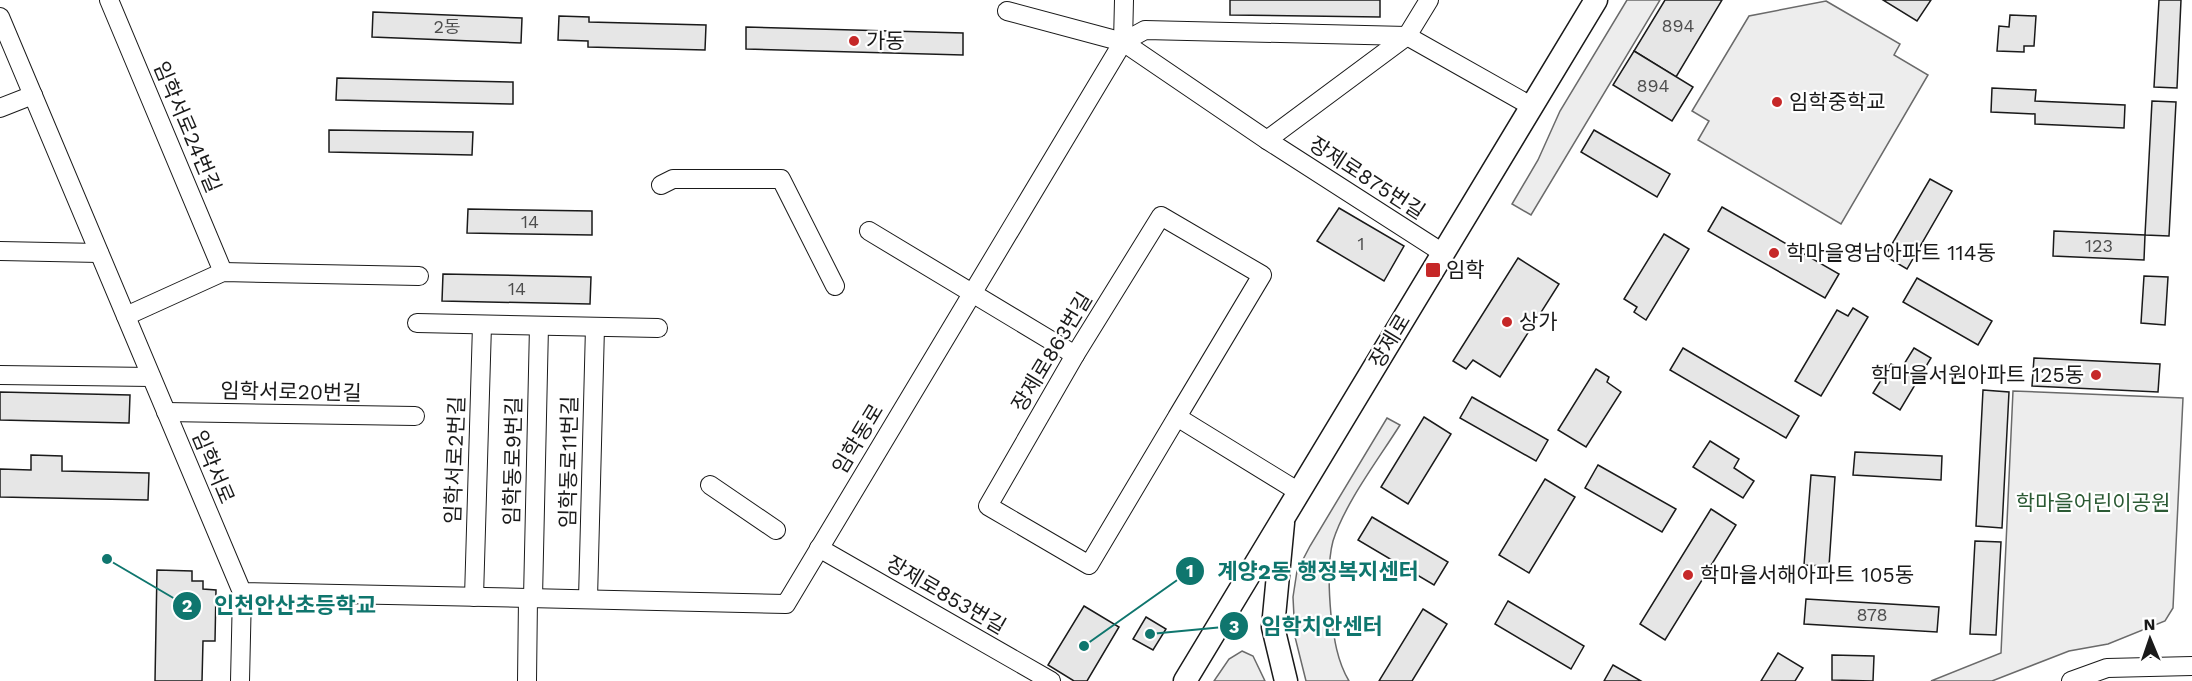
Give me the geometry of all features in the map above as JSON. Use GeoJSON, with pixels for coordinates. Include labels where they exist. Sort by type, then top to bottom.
{"type":"FeatureCollection","features":[{"type":"Feature","properties":{"kind":"main road","name":"장제로"},"geometry":{"type":"LineString","coordinates":[[1185,681],[1596,0]]}},
{"type":"Feature","properties":{"kind":"main road"},"geometry":{"type":"LineString","coordinates":[[1284,517],[1273,627],[1286,681]]}},
{"type":"Feature","properties":{"kind":"street","name":"임학서로24번길"},"geometry":{"type":"LineString","coordinates":[[109,0],[223,272]]}},
{"type":"Feature","properties":{"kind":"street","name":"임학동로"},"geometry":{"type":"LineString","coordinates":[[531,598],[786,603],[1123,42],[1124,0]]}},
{"type":"Feature","properties":{"kind":"street"},"geometry":{"type":"LineString","coordinates":[[1407,36],[1429,0]]}},
{"type":"Feature","properties":{"kind":"street","name":"장제로875번길"},"geometry":{"type":"LineString","coordinates":[[1007,11],[1123,42],[1267,140],[1443,254]]}},
{"type":"Feature","properties":{"kind":"street","name":"임학서로"},"geometry":{"type":"LineString","coordinates":[[0,17],[242,592]]}},
{"type":"Feature","properties":{"kind":"street"},"geometry":{"type":"LineString","coordinates":[[1123,42],[1144,30],[1407,36],[1531,106]]}},
{"type":"Feature","properties":{"kind":"street","name":"장제로875번길"},"geometry":{"type":"LineString","coordinates":[[1267,140],[1407,36]]}},
{"type":"Feature","properties":{"kind":"street"},"geometry":{"type":"LineString","coordinates":[[0,108],[33,95]]}},
{"type":"Feature","properties":{"kind":"street"},"geometry":{"type":"LineString","coordinates":[[661,185],[673,179],[781,179],[835,286]]}},
{"type":"Feature","properties":{"kind":"street","name":"장제로863번길"},"geometry":{"type":"LineString","coordinates":[[1161,216],[1262,275],[1177,417],[1089,565],[988,506],[1075,356],[1161,216]]}},
{"type":"Feature","properties":{"kind":"street"},"geometry":{"type":"LineString","coordinates":[[869,231],[1075,356]]}},
{"type":"Feature","properties":{"kind":"street"},"geometry":{"type":"LineString","coordinates":[[0,251],[99,253]]}},
{"type":"Feature","properties":{"kind":"street"},"geometry":{"type":"LineString","coordinates":[[126,316],[223,272],[418,276]]}},
{"type":"Feature","properties":{"kind":"street"},"geometry":{"type":"LineString","coordinates":[[417,323],[658,328]]}},
{"type":"Feature","properties":{"kind":"street","name":"임학서로2번길"},"geometry":{"type":"LineString","coordinates":[[474,597],[482,325]]}},
{"type":"Feature","properties":{"kind":"street","name":"임학동로9번길"},"geometry":{"type":"LineString","coordinates":[[531,598],[538,326]]}},
{"type":"Feature","properties":{"kind":"street","name":"임학동로11번길"},"geometry":{"type":"LineString","coordinates":[[588,599],[595,327]]}},
{"type":"Feature","properties":{"kind":"street"},"geometry":{"type":"LineString","coordinates":[[0,375],[151,377]]}},
{"type":"Feature","properties":{"kind":"street","name":"임학서로20번길"},"geometry":{"type":"LineString","coordinates":[[166,412],[415,416]]}},
{"type":"Feature","properties":{"kind":"street"},"geometry":{"type":"LineString","coordinates":[[1177,417],[1299,492]]}},
{"type":"Feature","properties":{"kind":"street"},"geometry":{"type":"LineString","coordinates":[[710,485],[776,530]]}},
{"type":"Feature","properties":{"kind":"street","name":"장제로853번길"},"geometry":{"type":"LineString","coordinates":[[819,548],[1021,674],[1051,681]]}},
{"type":"Feature","properties":{"kind":"street"},"geometry":{"type":"LineString","coordinates":[[240,681],[242,592],[531,598],[527,681]]}},
{"type":"Feature","properties":{"kind":"street"},"geometry":{"type":"LineString","coordinates":[[2071,681],[2107,668],[2192,668]]}},
{"type":"Feature","properties":{"kind":"street"},"geometry":{"type":"LineString","coordinates":[[2159,681],[2192,668]]}},
{"type":"Feature","properties":{"kind":"street"},"geometry":{"type":"LineString","coordinates":[[2180,681],[2192,668]]}},
{"type":"Feature","properties":{"kind":"green space"},"geometry":{"type":"Polygon","coordinates":[[[1627,0],[1660,0],[1531,215],[1512,204],[1538,160],[1560,111],[1627,0]]]}},
{"type":"Feature","properties":{"kind":"green space","name":"임학중학교"},"geometry":{"type":"Polygon","coordinates":[[[1826,1],[1900,44],[1894,55],[1928,75],[1841,224],[1698,140],[1709,121],[1692,111],[1749,16],[1826,1]]]}},
{"type":"Feature","properties":{"kind":"green space","name":"학마을어린이공원"},"geometry":{"type":"Polygon","coordinates":[[[2013,391],[2183,398],[2173,608],[2165,621],[2108,644],[2069,651],[1992,681],[1931,681],[2001,653],[2013,391]]]}},
{"type":"Feature","properties":{"kind":"green space"},"geometry":{"type":"Polygon","coordinates":[[[1387,418],[1400,425],[1345,512],[1331,550],[1329,578],[1332,624],[1339,657],[1349,681],[1306,681],[1295,637],[1293,597],[1297,571],[1387,418]]]}},
{"type":"Feature","properties":{"kind":"green space"},"geometry":{"type":"Polygon","coordinates":[[[1242,651],[1253,656],[1265,681],[1214,681],[1229,659],[1242,651]]]}},
{"type":"Feature","properties":{"kind":"building"},"geometry":{"type":"Polygon","coordinates":[[[1230,0],[1380,0],[1380,17],[1230,15],[1230,0]]]}},
{"type":"Feature","properties":{"kind":"building"},"geometry":{"type":"Polygon","coordinates":[[[1665,0],[1722,0],[1676,77],[1634,51],[1665,0]]]}},
{"type":"Feature","properties":{"kind":"building"},"geometry":{"type":"Polygon","coordinates":[[[1883,0],[1931,0],[1917,21],[1883,0]]]}},
{"type":"Feature","properties":{"kind":"building"},"geometry":{"type":"Polygon","coordinates":[[[2159,0],[2181,0],[2177,88],[2154,87],[2159,0]]]}},
{"type":"Feature","properties":{"kind":"building"},"geometry":{"type":"Polygon","coordinates":[[[373,12],[522,18],[521,43],[372,37],[373,12]]]}},
{"type":"Feature","properties":{"kind":"building"},"geometry":{"type":"Polygon","coordinates":[[[2010,15],[2036,16],[2034,46],[2024,46],[2024,52],[1997,51],[1999,26],[2009,27],[2010,15]]]}},
{"type":"Feature","properties":{"kind":"building"},"geometry":{"type":"Polygon","coordinates":[[[559,16],[589,17],[589,22],[706,25],[705,50],[588,47],[588,41],[558,40],[559,16]]]}},
{"type":"Feature","properties":{"kind":"building","name":"가동"},"geometry":{"type":"Polygon","coordinates":[[[746,27],[963,33],[963,55],[746,49],[746,27]]]}},
{"type":"Feature","properties":{"kind":"building"},"geometry":{"type":"Polygon","coordinates":[[[1634,51],[1693,87],[1672,121],[1613,85],[1634,51]]]}},
{"type":"Feature","properties":{"kind":"building"},"geometry":{"type":"Polygon","coordinates":[[[337,78],[513,82],[513,104],[336,100],[337,78]]]}},
{"type":"Feature","properties":{"kind":"building"},"geometry":{"type":"Polygon","coordinates":[[[1992,88],[2036,90],[2035,101],[2125,105],[2124,128],[2035,124],[2035,114],[1991,112],[1992,88]]]}},
{"type":"Feature","properties":{"kind":"building"},"geometry":{"type":"Polygon","coordinates":[[[2152,101],[2176,102],[2169,236],[2145,235],[2152,101]]]}},
{"type":"Feature","properties":{"kind":"building"},"geometry":{"type":"Polygon","coordinates":[[[329,130],[473,132],[472,155],[329,152],[329,130]]]}},
{"type":"Feature","properties":{"kind":"building"},"geometry":{"type":"Polygon","coordinates":[[[1594,130],[1670,174],[1657,197],[1581,152],[1594,130]]]}},
{"type":"Feature","properties":{"kind":"building"},"geometry":{"type":"Polygon","coordinates":[[[1930,179],[1952,191],[1907,269],[1885,256],[1930,179]]]}},
{"type":"Feature","properties":{"kind":"building","name":"학마을영남아파트 114동"},"geometry":{"type":"Polygon","coordinates":[[[1722,207],[1839,274],[1825,298],[1708,231],[1722,207]]]}},
{"type":"Feature","properties":{"kind":"building"},"geometry":{"type":"Polygon","coordinates":[[[1339,208],[1404,246],[1384,281],[1317,241],[1339,208]]]}},
{"type":"Feature","properties":{"kind":"building"},"geometry":{"type":"Polygon","coordinates":[[[468,209],[592,211],[592,235],[467,233],[468,209]]]}},
{"type":"Feature","properties":{"kind":"building"},"geometry":{"type":"Polygon","coordinates":[[[2054,231],[2145,235],[2144,260],[2053,256],[2054,231]]]}},
{"type":"Feature","properties":{"kind":"building"},"geometry":{"type":"Polygon","coordinates":[[[1664,234],[1689,249],[1646,320],[1634,312],[1637,307],[1624,299],[1664,234]]]}},
{"type":"Feature","properties":{"kind":"building","name":"상가"},"geometry":{"type":"Polygon","coordinates":[[[1518,258],[1559,284],[1500,377],[1473,360],[1466,369],[1453,361],[1518,258]]]}},
{"type":"Feature","properties":{"kind":"building"},"geometry":{"type":"Polygon","coordinates":[[[443,274],[591,277],[590,304],[442,301],[443,274]]]}},
{"type":"Feature","properties":{"kind":"building"},"geometry":{"type":"Polygon","coordinates":[[[2144,276],[2168,277],[2165,325],[2141,323],[2144,276]]]}},
{"type":"Feature","properties":{"kind":"building"},"geometry":{"type":"Polygon","coordinates":[[[1917,278],[1992,321],[1978,345],[1903,302],[1917,278]]]}},
{"type":"Feature","properties":{"kind":"building"},"geometry":{"type":"Polygon","coordinates":[[[1853,308],[1868,317],[1821,396],[1795,381],[1837,310],[1848,316],[1853,308]]]}},
{"type":"Feature","properties":{"kind":"building"},"geometry":{"type":"Polygon","coordinates":[[[1683,348],[1799,416],[1786,438],[1670,370],[1683,348]]]}},
{"type":"Feature","properties":{"kind":"building"},"geometry":{"type":"Polygon","coordinates":[[[1914,348],[1931,358],[1900,410],[1873,393],[1891,364],[1901,369],[1914,348]]]}},
{"type":"Feature","properties":{"kind":"building","name":"학마을서원아파트 125동"},"geometry":{"type":"Polygon","coordinates":[[[2034,358],[2160,364],[2158,392],[2032,386],[2034,358]]]}},
{"type":"Feature","properties":{"kind":"building"},"geometry":{"type":"Polygon","coordinates":[[[1596,369],[1609,377],[1607,382],[1621,392],[1586,447],[1558,430],[1596,369]]]}},
{"type":"Feature","properties":{"kind":"building"},"geometry":{"type":"Polygon","coordinates":[[[1983,390],[2009,392],[2002,528],[1976,526],[1983,390]]]}},
{"type":"Feature","properties":{"kind":"building"},"geometry":{"type":"Polygon","coordinates":[[[0,392],[130,395],[129,423],[0,420],[0,392]]]}},
{"type":"Feature","properties":{"kind":"building"},"geometry":{"type":"Polygon","coordinates":[[[1472,397],[1548,440],[1536,461],[1460,418],[1472,397]]]}},
{"type":"Feature","properties":{"kind":"building"},"geometry":{"type":"Polygon","coordinates":[[[1424,417],[1451,434],[1408,504],[1381,487],[1424,417]]]}},
{"type":"Feature","properties":{"kind":"building"},"geometry":{"type":"Polygon","coordinates":[[[1710,441],[1739,459],[1734,468],[1754,481],[1743,498],[1693,467],[1710,441]]]}},
{"type":"Feature","properties":{"kind":"building"},"geometry":{"type":"Polygon","coordinates":[[[1855,452],[1942,456],[1941,480],[1853,475],[1855,452]]]}},
{"type":"Feature","properties":{"kind":"building"},"geometry":{"type":"Polygon","coordinates":[[[31,455],[62,456],[62,471],[149,473],[148,500],[0,497],[0,469],[31,470],[31,455]]]}},
{"type":"Feature","properties":{"kind":"building"},"geometry":{"type":"Polygon","coordinates":[[[1598,465],[1676,509],[1662,532],[1585,488],[1598,465]]]}},
{"type":"Feature","properties":{"kind":"building"},"geometry":{"type":"Polygon","coordinates":[[[1811,475],[1835,477],[1829,566],[1804,565],[1811,475]]]}},
{"type":"Feature","properties":{"kind":"building"},"geometry":{"type":"Polygon","coordinates":[[[1545,479],[1575,497],[1529,573],[1499,555],[1545,479]]]}},
{"type":"Feature","properties":{"kind":"building","name":"학마을서해아파트 105동"},"geometry":{"type":"Polygon","coordinates":[[[1711,509],[1736,525],[1665,640],[1640,624],[1711,509]]]}},
{"type":"Feature","properties":{"kind":"building"},"geometry":{"type":"Polygon","coordinates":[[[1372,517],[1448,562],[1434,585],[1358,540],[1372,517]]]}},
{"type":"Feature","properties":{"kind":"building"},"geometry":{"type":"Polygon","coordinates":[[[1975,541],[2001,542],[1996,635],[1970,634],[1975,541]]]}},
{"type":"Feature","properties":{"kind":"building"},"geometry":{"type":"Polygon","coordinates":[[[157,570],[192,571],[192,581],[203,581],[203,589],[216,590],[215,641],[203,641],[202,681],[155,681],[157,570]]]}},
{"type":"Feature","properties":{"kind":"building"},"geometry":{"type":"Polygon","coordinates":[[[1806,599],[1939,607],[1937,632],[1804,624],[1806,599]]]}},
{"type":"Feature","properties":{"kind":"building"},"geometry":{"type":"Polygon","coordinates":[[[1508,601],[1584,646],[1571,669],[1495,624],[1508,601]]]}},
{"type":"Feature","properties":{"kind":"building"},"geometry":{"type":"Polygon","coordinates":[[[1084,606],[1119,627],[1087,681],[1074,681],[1048,665],[1084,606]]]}},
{"type":"Feature","properties":{"kind":"building"},"geometry":{"type":"Polygon","coordinates":[[[1423,609],[1447,624],[1412,681],[1379,681],[1423,609]]]}},
{"type":"Feature","properties":{"kind":"building"},"geometry":{"type":"Polygon","coordinates":[[[1146,617],[1166,629],[1153,650],[1133,639],[1146,617]]]}},
{"type":"Feature","properties":{"kind":"building"},"geometry":{"type":"Polygon","coordinates":[[[1778,653],[1803,668],[1795,681],[1761,681],[1778,653]]]}},
{"type":"Feature","properties":{"kind":"building"},"geometry":{"type":"Polygon","coordinates":[[[1832,655],[1874,656],[1873,681],[1832,680],[1832,655]]]}},
{"type":"Feature","properties":{"kind":"building"},"geometry":{"type":"Polygon","coordinates":[[[1613,665],[1641,681],[1604,681],[1613,665]]]}},
{"type":"Feature","properties":{"kind":"place","name":"가동"},"geometry":{"type":"Point","coordinates":[854,41]}},
{"type":"Feature","properties":{"kind":"place","name":"임학중학교"},"geometry":{"type":"Point","coordinates":[1777,102]}},
{"type":"Feature","properties":{"kind":"place","name":"학마을영남아파트 114동"},"geometry":{"type":"Point","coordinates":[1774,253]}},
{"type":"Feature","properties":{"kind":"place","name":"임학"},"geometry":{"type":"Point","coordinates":[1433,270]}},
{"type":"Feature","properties":{"kind":"place","name":"상가"},"geometry":{"type":"Point","coordinates":[1507,322]}},
{"type":"Feature","properties":{"kind":"place","name":"학마을서원아파트 125동"},"geometry":{"type":"Point","coordinates":[2096,375]}},
{"type":"Feature","properties":{"kind":"place","name":"인천안산초등학교"},"geometry":{"type":"Point","coordinates":[107,559]}},
{"type":"Feature","properties":{"kind":"place","name":"학마을서해아파트 105동"},"geometry":{"type":"Point","coordinates":[1688,575]}},
{"type":"Feature","properties":{"kind":"place","name":"임학치안센터"},"geometry":{"type":"Point","coordinates":[1150,634]}},
{"type":"Feature","properties":{"kind":"place","name":"계양2동 행정복지센터"},"geometry":{"type":"Point","coordinates":[1084,646]}}]}
